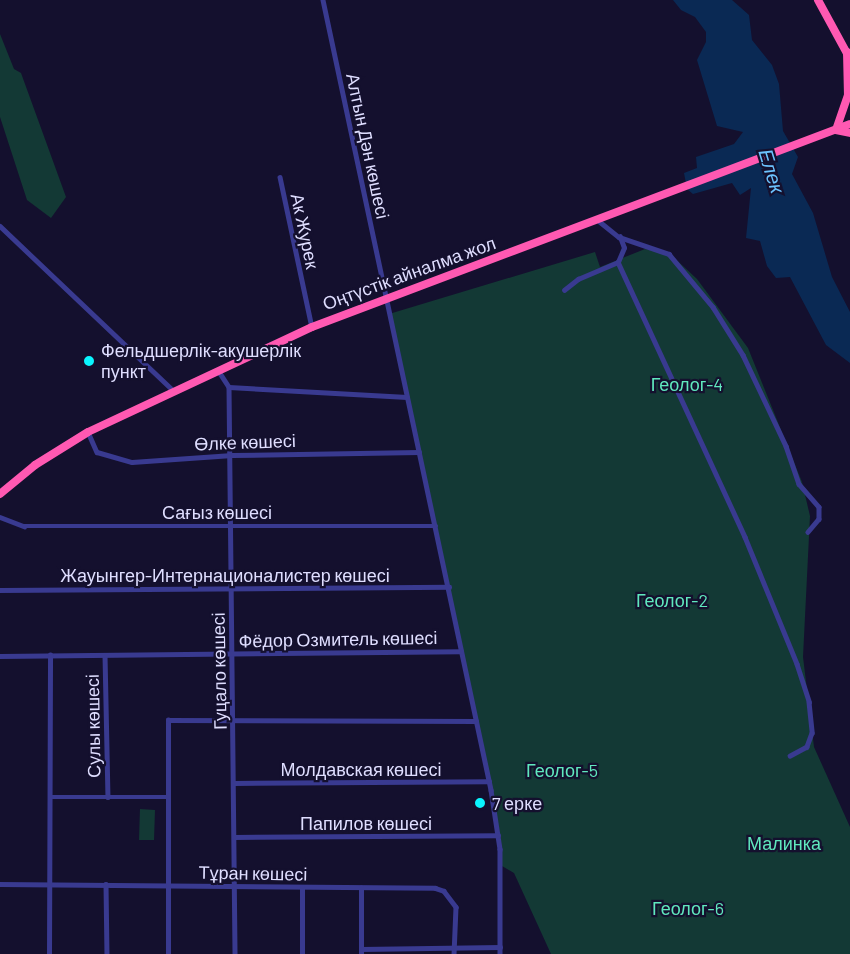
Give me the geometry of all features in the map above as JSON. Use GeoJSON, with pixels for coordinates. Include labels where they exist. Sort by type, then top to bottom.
{"type":"FeatureCollection","features":[{"type":"Feature","properties":{"kind":"highway"},"geometry":{"type":"LineString","coordinates":[[818,0],[848,56],[848,95],[834,130],[850,133]]}},
{"type":"Feature","properties":{"kind":"highway","name":"Оңтүстік айналма жол"},"geometry":{"type":"LineString","coordinates":[[0,494],[35,465],[88,432],[312,327],[385,297],[599,221],[850,124]]}},
{"type":"Feature","properties":{"kind":"street","name":"Алтын Дән көшесі"},"geometry":{"type":"LineString","coordinates":[[323,0],[489,781],[498,835],[500,954]]}},
{"type":"Feature","properties":{"kind":"street","name":"Ак Журек"},"geometry":{"type":"LineString","coordinates":[[280,177],[312,327]]}},
{"type":"Feature","properties":{"kind":"street"},"geometry":{"type":"LineString","coordinates":[[599,221],[619,237],[669,254],[740,347],[786,446],[799,484],[819,507],[819,519],[808,532]]}},
{"type":"Feature","properties":{"kind":"street"},"geometry":{"type":"LineString","coordinates":[[0,226],[174,391]]}},
{"type":"Feature","properties":{"kind":"street"},"geometry":{"type":"LineString","coordinates":[[564,290],[578,279],[618,262],[624,248],[619,237]]}},
{"type":"Feature","properties":{"kind":"street"},"geometry":{"type":"LineString","coordinates":[[618,262],[746,537],[797,664],[809,702],[812,733],[807,747],[790,756]]}},
{"type":"Feature","properties":{"kind":"street"},"geometry":{"type":"LineString","coordinates":[[218,370],[229,387],[407,397]]}},
{"type":"Feature","properties":{"kind":"street","name":"Гуцало көшесі"},"geometry":{"type":"LineString","coordinates":[[229,387],[232,455],[231,589],[235,954]]}},
{"type":"Feature","properties":{"kind":"street","name":"Өлке көшесі"},"geometry":{"type":"LineString","coordinates":[[88,432],[97,452],[121,461],[232,455],[419,452]]}},
{"type":"Feature","properties":{"kind":"street","name":"Сағыз көшесі"},"geometry":{"type":"LineString","coordinates":[[0,518],[24,526],[436,526]]}},
{"type":"Feature","properties":{"kind":"street","name":"Жауынгер-Интернационалистер көшесі"},"geometry":{"type":"LineString","coordinates":[[0,590],[449,587]]}},
{"type":"Feature","properties":{"kind":"street","name":"Фёдор Озмитель көшесі"},"geometry":{"type":"LineString","coordinates":[[0,656],[461,651]]}},
{"type":"Feature","properties":{"kind":"street"},"geometry":{"type":"LineString","coordinates":[[49,954],[50,655]]}},
{"type":"Feature","properties":{"kind":"street","name":"Сулы көшесі"},"geometry":{"type":"LineString","coordinates":[[105,655],[108,797]]}},
{"type":"Feature","properties":{"kind":"street"},"geometry":{"type":"LineString","coordinates":[[168,954],[168,720],[476,722]]}},
{"type":"Feature","properties":{"kind":"street","name":"Молдавская көшесі"},"geometry":{"type":"LineString","coordinates":[[234,783],[489,781]]}},
{"type":"Feature","properties":{"kind":"street"},"geometry":{"type":"LineString","coordinates":[[50,797],[168,797]]}},
{"type":"Feature","properties":{"kind":"street","name":"Папилов көшесі"},"geometry":{"type":"LineString","coordinates":[[234,837],[498,835]]}},
{"type":"Feature","properties":{"kind":"street","name":"Тұран көшесі"},"geometry":{"type":"LineString","coordinates":[[0,884],[444,891],[456,907],[455,948]]}},
{"type":"Feature","properties":{"kind":"street"},"geometry":{"type":"LineString","coordinates":[[106,884],[107,954]]}},
{"type":"Feature","properties":{"kind":"street"},"geometry":{"type":"LineString","coordinates":[[302,888],[302,954]]}},
{"type":"Feature","properties":{"kind":"street"},"geometry":{"type":"LineString","coordinates":[[361,888],[361,951],[500,947]]}},
{"type":"Feature","properties":{"kind":"street"},"geometry":{"type":"LineString","coordinates":[[454,954],[455,948]]}},
{"type":"Feature","properties":{"kind":"green space"},"geometry":{"type":"Polygon","coordinates":[[[0,34],[14,69],[21,73],[66,197],[51,218],[27,200],[0,117],[0,34]]]}},
{"type":"Feature","properties":{"kind":"green space"},"geometry":{"type":"Polygon","coordinates":[[[645,249],[669,253],[697,279],[748,348],[802,482],[810,516],[803,657],[814,747],[850,827],[850,954],[551,954],[514,873],[502,866],[501,840],[389,314],[595,252],[600,267],[645,249]]]}},
{"type":"Feature","properties":{"kind":"green space"},"geometry":{"type":"Polygon","coordinates":[[[140,809],[155,810],[154,840],[139,840],[140,809]]]}},
{"type":"Feature","properties":{"kind":"water","name":"Елек"},"geometry":{"type":"Polygon","coordinates":[[[673,0],[732,0],[749,15],[752,40],[772,65],[779,84],[783,131],[798,157],[792,174],[813,213],[832,277],[850,312],[850,363],[826,345],[790,277],[776,278],[767,266],[760,241],[746,238],[751,188],[740,195],[732,183],[693,194],[687,189],[684,173],[697,168],[696,157],[734,144],[743,132],[717,126],[697,60],[706,42],[706,32],[695,17],[681,10],[673,0]]]}},
{"type":"Feature","properties":{"kind":"place","name":"Фельдшерлік-акушерлік пункт"},"geometry":{"type":"Point","coordinates":[89,361]}},
{"type":"Feature","properties":{"kind":"place","name":"7 ерке"},"geometry":{"type":"Point","coordinates":[480,803]}},
{"type":"Feature","properties":{"kind":"park label","name":"Геолог-4"},"geometry":{"type":"Point","coordinates":[687,384]}},
{"type":"Feature","properties":{"kind":"park label","name":"Геолог-2"},"geometry":{"type":"Point","coordinates":[672,600]}},
{"type":"Feature","properties":{"kind":"park label","name":"Геолог-5"},"geometry":{"type":"Point","coordinates":[562,770]}},
{"type":"Feature","properties":{"kind":"park label","name":"Малинка"},"geometry":{"type":"Point","coordinates":[784,843]}},
{"type":"Feature","properties":{"kind":"park label","name":"Геолог-6"},"geometry":{"type":"Point","coordinates":[688,908]}}]}
